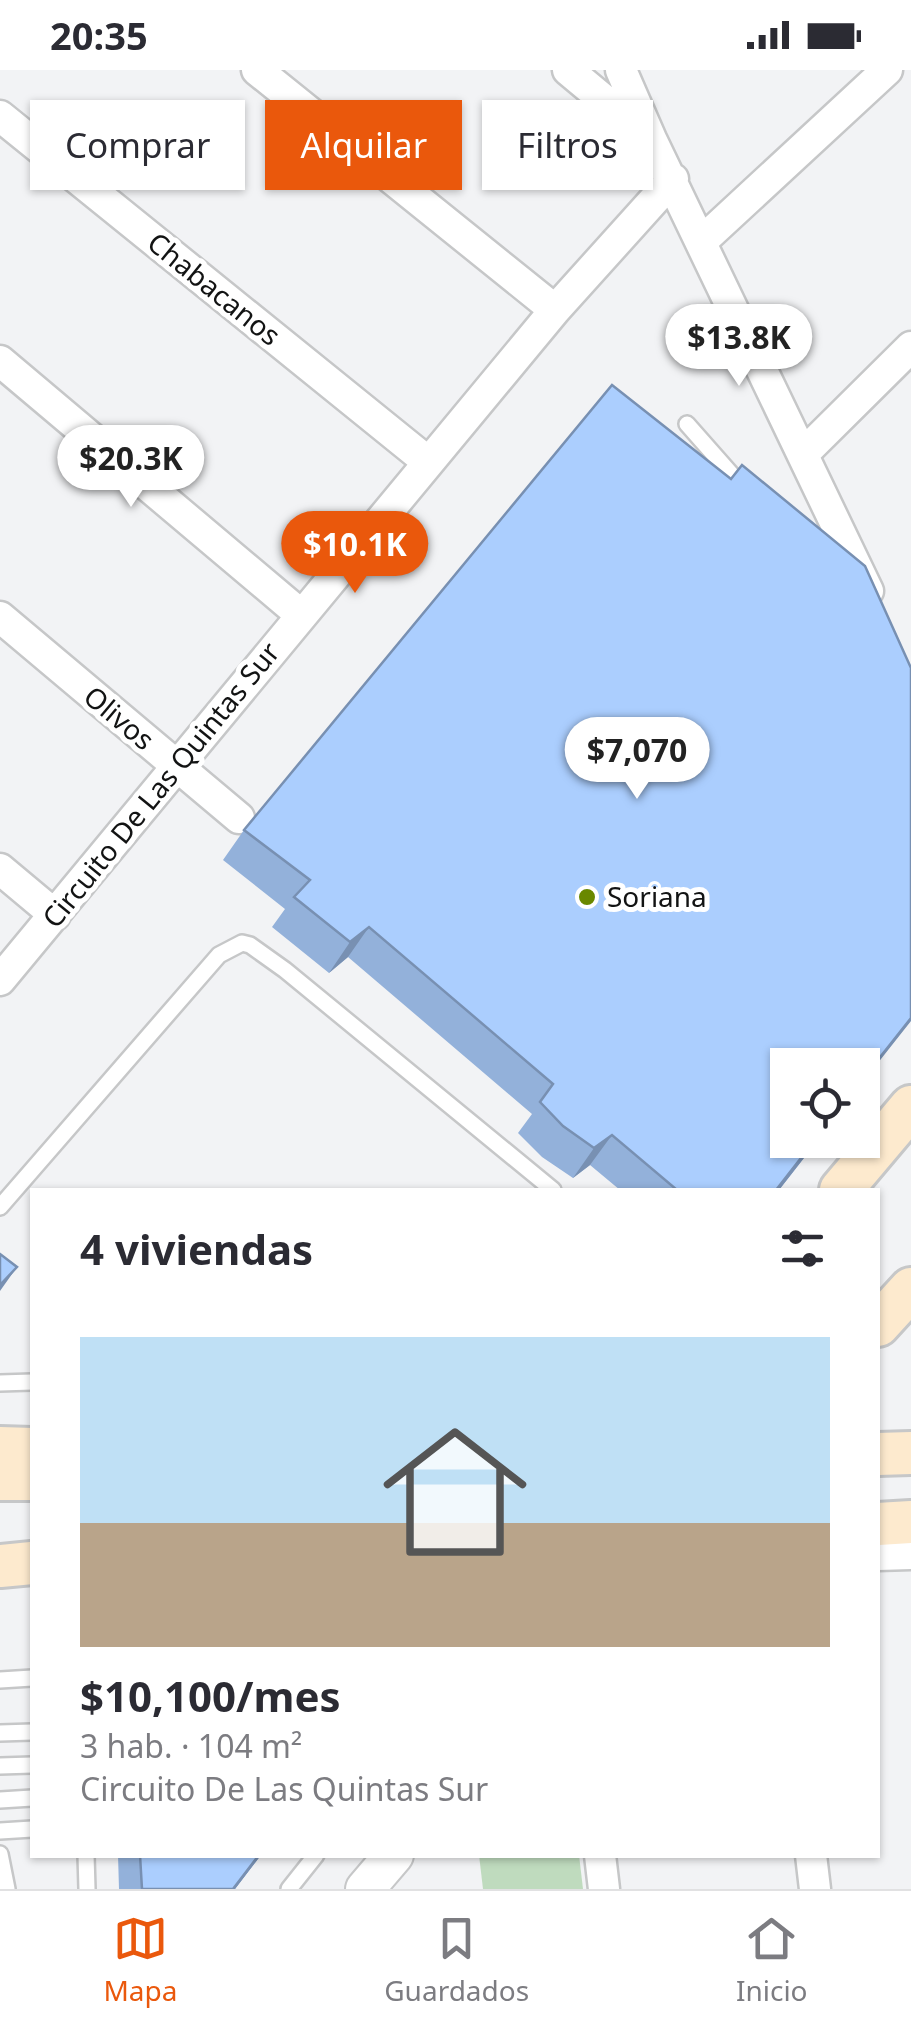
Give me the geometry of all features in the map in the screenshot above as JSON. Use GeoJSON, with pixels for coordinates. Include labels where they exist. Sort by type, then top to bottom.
{"type":"FeatureCollection","features":[{"type":"Feature","properties":{"kind":"main road"},"geometry":{"type":"LineString","coordinates":[[843,1188],[911,1107]]}},
{"type":"Feature","properties":{"kind":"main road"},"geometry":{"type":"LineString","coordinates":[[880,1324],[911,1289]]}},
{"type":"Feature","properties":{"kind":"main road"},"geometry":{"type":"LineString","coordinates":[[0,1448],[30,1449]]}},
{"type":"Feature","properties":{"kind":"main road"},"geometry":{"type":"LineString","coordinates":[[0,1479],[30,1479]]}},
{"type":"Feature","properties":{"kind":"main road"},"geometry":{"type":"LineString","coordinates":[[880,1524],[911,1522]]}},
{"type":"Feature","properties":{"kind":"main road"},"geometry":{"type":"LineString","coordinates":[[0,1566],[30,1562]]}},
{"type":"Feature","properties":{"kind":"main road"},"geometry":{"type":"LineString","coordinates":[[0,1594],[30,1592]]}},
{"type":"Feature","properties":{"kind":"street"},"geometry":{"type":"LineString","coordinates":[[257,70],[555,310]]}},
{"type":"Feature","properties":{"kind":"street"},"geometry":{"type":"LineString","coordinates":[[568,70],[604,100]]}},
{"type":"Feature","properties":{"kind":"street"},"geometry":{"type":"LineString","coordinates":[[621,70],[634,100]]}},
{"type":"Feature","properties":{"kind":"street"},"geometry":{"type":"LineString","coordinates":[[701,242],[887,70]]}},
{"type":"Feature","properties":{"kind":"street","name":"Chabacanos"},"geometry":{"type":"LineString","coordinates":[[0,116],[428,462]]}},
{"type":"Feature","properties":{"kind":"street"},"geometry":{"type":"LineString","coordinates":[[653,143],[803,454],[849,576],[878,614]]}},
{"type":"Feature","properties":{"kind":"street","name":"Circuito De Las Quintas Sur"},"geometry":{"type":"LineString","coordinates":[[0,980],[555,310],[672,180]]}},
{"type":"Feature","properties":{"kind":"street"},"geometry":{"type":"LineString","coordinates":[[803,454],[911,347]]}},
{"type":"Feature","properties":{"kind":"street"},"geometry":{"type":"LineString","coordinates":[[0,360],[300,614]]}},
{"type":"Feature","properties":{"kind":"street","name":"Olivos"},"geometry":{"type":"LineString","coordinates":[[0,617],[239,818]]}},
{"type":"Feature","properties":{"kind":"street"},"geometry":{"type":"LineString","coordinates":[[0,869],[55,915]]}},
{"type":"Feature","properties":{"kind":"street"},"geometry":{"type":"LineString","coordinates":[[880,1555],[911,1554]]}},
{"type":"Feature","properties":{"kind":"street"},"geometry":{"type":"LineString","coordinates":[[600,1858],[604,1889]]}},
{"type":"Feature","properties":{"kind":"street"},"geometry":{"type":"LineString","coordinates":[[811,1858],[815,1889]]}},
{"type":"Feature","properties":{"kind":"lane"},"geometry":{"type":"LineString","coordinates":[[687,424],[761,506]]}},
{"type":"Feature","properties":{"kind":"lane"},"geometry":{"type":"LineString","coordinates":[[0,1207],[220,955],[242,943],[250,944],[285,970],[550,1188]]}},
{"type":"Feature","properties":{"kind":"lane"},"geometry":{"type":"LineString","coordinates":[[0,1383],[30,1382]]}},
{"type":"Feature","properties":{"kind":"lane"},"geometry":{"type":"LineString","coordinates":[[0,1680],[30,1678]]}},
{"type":"Feature","properties":{"kind":"lane"},"geometry":{"type":"LineString","coordinates":[[0,1733],[30,1732]]}},
{"type":"Feature","properties":{"kind":"lane"},"geometry":{"type":"LineString","coordinates":[[0,1766],[30,1764]]}},
{"type":"Feature","properties":{"kind":"lane"},"geometry":{"type":"LineString","coordinates":[[0,1800],[30,1798]]}},
{"type":"Feature","properties":{"kind":"lane"},"geometry":{"type":"LineString","coordinates":[[0,1830],[30,1829]]}},
{"type":"Feature","properties":{"kind":"lane"},"geometry":{"type":"LineString","coordinates":[[0,1854],[6,1889]]}},
{"type":"Feature","properties":{"kind":"lane"},"geometry":{"type":"LineString","coordinates":[[86,1858],[87,1889]]}},
{"type":"Feature","properties":{"kind":"lane"},"geometry":{"type":"LineString","coordinates":[[289,1889],[314,1858]]}},
{"type":"Feature","properties":{"kind":"green space"},"geometry":{"type":"Polygon","coordinates":[[[479,1858],[579,1858],[583,1889],[483,1889],[479,1858]]]}},
{"type":"Feature","properties":{"kind":"building"},"geometry":{"type":"Polygon","coordinates":[[[612,385],[731,479],[742,465],[865,566],[911,668],[911,1018],[880,1057],[880,1048],[770,1048],[770,1158],[801,1158],[778,1188],[675,1188],[612,1135],[594,1148],[563,1126],[540,1102],[553,1084],[369,927],[350,942],[294,897],[310,880],[244,830],[612,385]]]}},
{"type":"Feature","properties":{"kind":"building"},"geometry":{"type":"Polygon","coordinates":[[[0,1254],[17,1267],[0,1285],[0,1254]]]}},
{"type":"Feature","properties":{"kind":"building"},"geometry":{"type":"Polygon","coordinates":[[[140,1858],[257,1858],[233,1889],[142,1889],[140,1858]]]}},
{"type":"Feature","properties":{"kind":"place","name":"Soriana"},"geometry":{"type":"Point","coordinates":[587,897]}}]}
